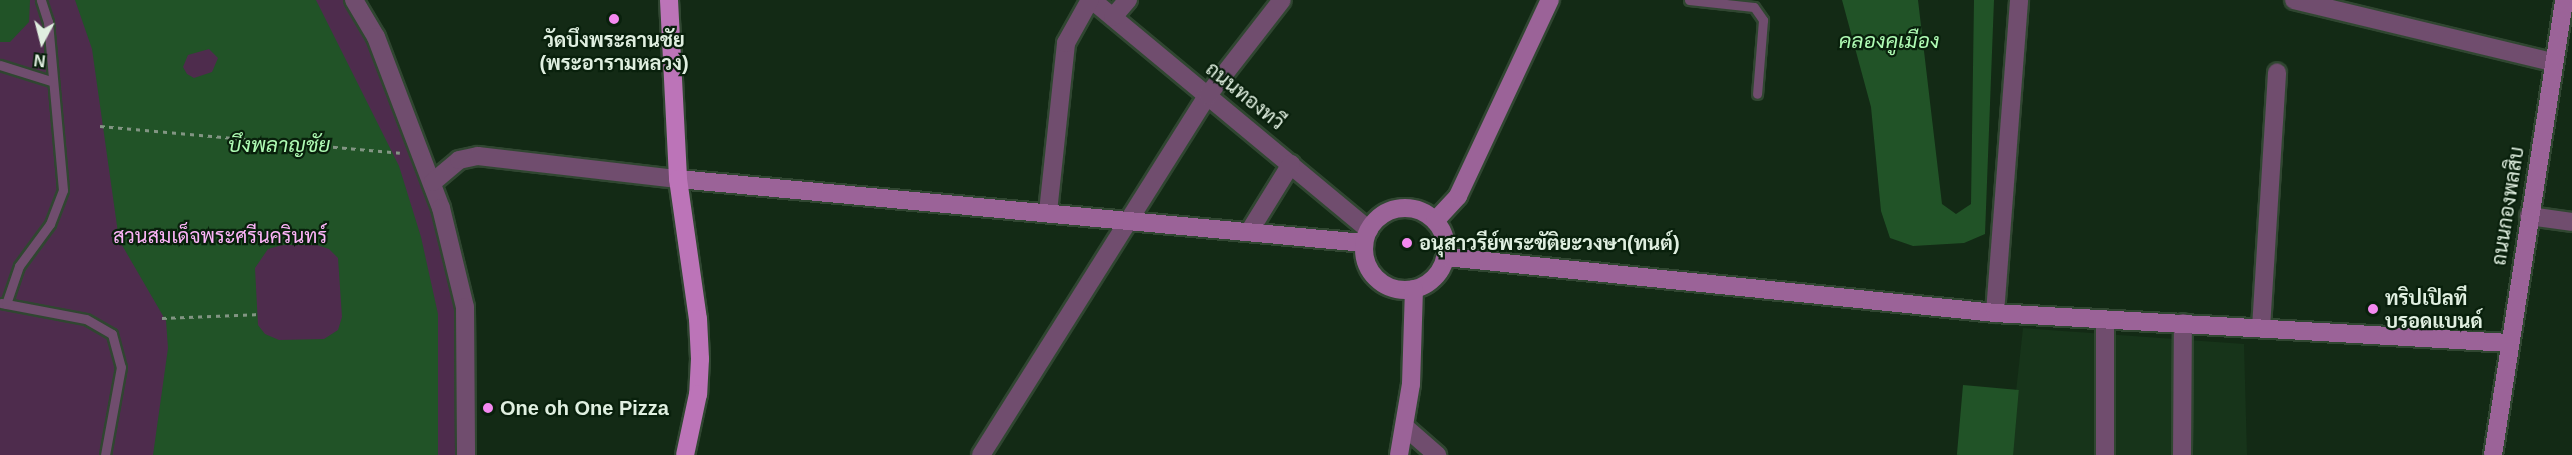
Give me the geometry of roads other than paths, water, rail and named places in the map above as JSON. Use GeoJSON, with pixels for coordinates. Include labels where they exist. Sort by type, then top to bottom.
{"type":"FeatureCollection","features":[{"type":"Feature","properties":{"kind":"main road"},"geometry":{"type":"LineString","coordinates":[[669,0],[678,179],[698,319],[700,359],[698,394],[685,455]]}},
{"type":"Feature","properties":{"kind":"street"},"geometry":{"type":"LineString","coordinates":[[354,0],[376,37],[433,182],[465,307],[466,455]]}},
{"type":"Feature","properties":{"kind":"street"},"geometry":{"type":"LineString","coordinates":[[1048,212],[1066,43],[1091,0]]}},
{"type":"Feature","properties":{"kind":"street","name":"ถนนทองทวี"},"geometry":{"type":"LineString","coordinates":[[1091,0],[1291,165],[1366,236]]}},
{"type":"Feature","properties":{"kind":"street"},"geometry":{"type":"LineString","coordinates":[[1113,17],[1128,0]]}},
{"type":"Feature","properties":{"kind":"street"},"geometry":{"type":"LineString","coordinates":[[981,455],[1126,220],[1208,95],[1282,0]]}},
{"type":"Feature","properties":{"kind":"street"},"geometry":{"type":"LineString","coordinates":[[1435,221],[1458,196],[1550,0]]}},
{"type":"Feature","properties":{"kind":"street"},"geometry":{"type":"LineString","coordinates":[[1995,313],[2019,0]]}},
{"type":"Feature","properties":{"kind":"street"},"geometry":{"type":"LineString","coordinates":[[2294,0],[2553,62]]}},
{"type":"Feature","properties":{"kind":"street","name":"ถนนกองพลสิบ"},"geometry":{"type":"LineString","coordinates":[[2493,455],[2564,0]]}},
{"type":"Feature","properties":{"kind":"street"},"geometry":{"type":"LineString","coordinates":[[2261,328],[2277,73]]}},
{"type":"Feature","properties":{"kind":"street"},"geometry":{"type":"LineString","coordinates":[[433,182],[459,160],[478,156],[678,179],[1249,232],[1366,236]]}},
{"type":"Feature","properties":{"kind":"street"},"geometry":{"type":"LineString","coordinates":[[1249,232],[1291,165]]}},
{"type":"Feature","properties":{"kind":"street"},"geometry":{"type":"LineString","coordinates":[[1401,208],[1424,212],[1435,221],[1446,242],[1446,256],[1431,281],[1414,289],[1394,289],[1381,282],[1368,268],[1366,236],[1387,212],[1401,208]]}},
{"type":"Feature","properties":{"kind":"street"},"geometry":{"type":"LineString","coordinates":[[2529,216],[2572,222]]}},
{"type":"Feature","properties":{"kind":"street"},"geometry":{"type":"LineString","coordinates":[[1446,256],[1995,313],[2509,343]]}},
{"type":"Feature","properties":{"kind":"street"},"geometry":{"type":"LineString","coordinates":[[1399,455],[1411,384],[1414,289]]}},
{"type":"Feature","properties":{"kind":"street"},"geometry":{"type":"LineString","coordinates":[[2105,320],[2105,455]]}},
{"type":"Feature","properties":{"kind":"street"},"geometry":{"type":"LineString","coordinates":[[2182,455],[2183,323]]}},
{"type":"Feature","properties":{"kind":"street"},"geometry":{"type":"LineString","coordinates":[[1405,427],[1437,455]]}},
{"type":"Feature","properties":{"kind":"lane"},"geometry":{"type":"LineString","coordinates":[[41,0],[48,22],[51,81],[63,190],[50,224],[19,266],[3,303],[86,319],[112,334],[121,367],[105,455]]}},
{"type":"Feature","properties":{"kind":"lane"},"geometry":{"type":"LineString","coordinates":[[1689,0],[1754,7],[1763,20],[1757,94]]}},
{"type":"Feature","properties":{"kind":"lane"},"geometry":{"type":"LineString","coordinates":[[0,65],[51,81]]}},
{"type":"Feature","properties":{"kind":"water"},"geometry":{"type":"Polygon","coordinates":[[[0,0],[30,0],[29,22],[10,42],[0,42],[0,0]]]}},
{"type":"Feature","properties":{"kind":"water","name":"บึงพลาญชัย"},"geometry":{"type":"Polygon","coordinates":[[[75,0],[316,0],[399,166],[421,237],[438,314],[438,455],[153,455],[168,348],[166,321],[119,240],[92,49],[75,0]],[[209,49],[188,55],[183,67],[187,74],[194,78],[212,72],[218,58],[209,49]],[[282,245],[268,249],[255,268],[258,325],[265,334],[279,340],[324,339],[338,330],[342,317],[338,258],[329,249],[317,245],[282,245]]]}},
{"type":"Feature","properties":{"kind":"water","name":"คลองคูเมือง"},"geometry":{"type":"Polygon","coordinates":[[[1842,0],[1918,0],[1942,204],[1956,214],[1971,204],[1974,0],[1994,0],[1985,234],[1964,243],[1913,246],[1890,238],[1881,211],[1871,107],[1842,0]]]}},
{"type":"Feature","properties":{"kind":"water"},"geometry":{"type":"Polygon","coordinates":[[[1963,385],[2019,390],[2013,455],[1957,455],[1963,385]]]}},
{"type":"Feature","properties":{"kind":"place","name":"วัดบึงพระลานชัย (พระอารามหลวง)"},"geometry":{"type":"Point","coordinates":[614,19]}},
{"type":"Feature","properties":{"kind":"place","name":"อนุสาวรีย์พระขัติยะวงษา(ทนต์)"},"geometry":{"type":"Point","coordinates":[1407,243]}},
{"type":"Feature","properties":{"kind":"place","name":"ทริปเปิลที บรอดแบนด์"},"geometry":{"type":"Point","coordinates":[2373,309]}},
{"type":"Feature","properties":{"kind":"place","name":"One oh One Pizza"},"geometry":{"type":"Point","coordinates":[488,408]}},
{"type":"Feature","properties":{"kind":"park label","name":"สวนสมเด็จพระศรีนครินทร์"},"geometry":{"type":"Point","coordinates":[220,236]}}]}
